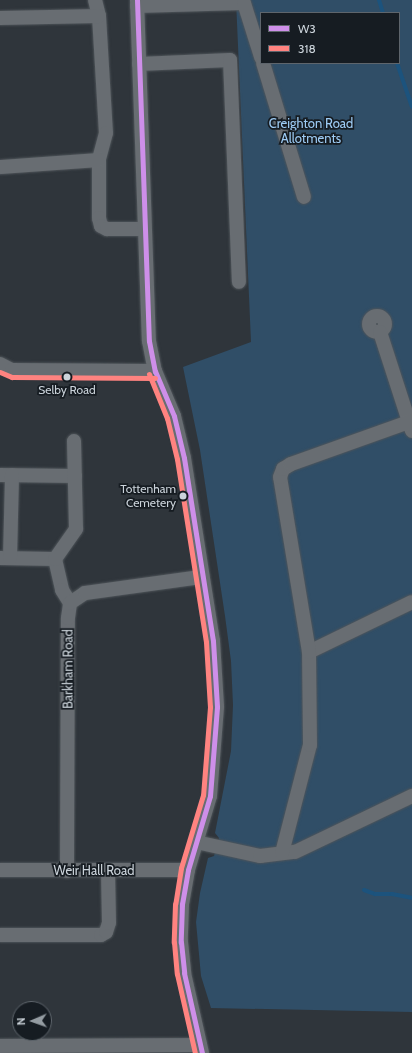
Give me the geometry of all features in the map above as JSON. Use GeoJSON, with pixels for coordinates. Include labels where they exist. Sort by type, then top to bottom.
{"type":"FeatureCollection","features":[{"type":"Feature","properties":{"kind":"street"},"geometry":{"type":"LineString","coordinates":[[95,0],[99,16],[106,133],[99,160],[101,226],[107,229],[143,229]]}},
{"type":"Feature","properties":{"kind":"street"},"geometry":{"type":"LineString","coordinates":[[0,1046],[54,1050],[201,1049],[184,973],[181,942],[182,904],[188,870],[210,796],[217,707],[213,641],[201,577],[184,458],[174,416],[155,371],[149,341],[143,229],[137,3],[244,3],[260,55]]}},
{"type":"Feature","properties":{"kind":"street"},"geometry":{"type":"LineString","coordinates":[[0,18],[99,16]]}},
{"type":"Feature","properties":{"kind":"street"},"geometry":{"type":"LineString","coordinates":[[139,64],[230,60],[239,282]]}},
{"type":"Feature","properties":{"kind":"street"},"geometry":{"type":"LineString","coordinates":[[263,64],[304,197]]}},
{"type":"Feature","properties":{"kind":"street"},"geometry":{"type":"LineString","coordinates":[[0,167],[99,160]]}},
{"type":"Feature","properties":{"kind":"street"},"geometry":{"type":"LineString","coordinates":[[282,853],[310,744],[309,652],[280,477],[284,469],[291,464],[411,425],[380,332]]}},
{"type":"Feature","properties":{"kind":"street"},"geometry":{"type":"LineString","coordinates":[[0,364],[12,370],[155,371]]}},
{"type":"Feature","properties":{"kind":"street"},"geometry":{"type":"LineString","coordinates":[[74,441],[76,530],[55,559],[62,590],[70,603],[86,593],[201,577]]}},
{"type":"Feature","properties":{"kind":"street"},"geometry":{"type":"LineString","coordinates":[[55,559],[5,558],[6,475],[75,476]]}},
{"type":"Feature","properties":{"kind":"street"},"geometry":{"type":"LineString","coordinates":[[309,652],[412,602]]}},
{"type":"Feature","properties":{"kind":"street","name":"Barkham Road"},"geometry":{"type":"LineString","coordinates":[[68,871],[68,618],[70,603]]}},
{"type":"Feature","properties":{"kind":"street"},"geometry":{"type":"LineString","coordinates":[[196,842],[260,856],[295,852],[412,796]]}},
{"type":"Feature","properties":{"kind":"street","name":"Weir Hall Road"},"geometry":{"type":"LineString","coordinates":[[0,870],[68,871],[108,877],[188,870]]}},
{"type":"Feature","properties":{"kind":"street"},"geometry":{"type":"LineString","coordinates":[[0,935],[101,935],[106,932],[109,923],[108,877]]}},
{"type":"Feature","properties":{"kind":"green space","name":"Tottenham Cemetery"},"geometry":{"type":"Polygon","coordinates":[[[236,0],[412,0],[412,1012],[211,1008],[201,976],[196,922],[200,893],[208,858],[214,856],[219,838],[215,833],[231,751],[233,705],[231,661],[225,616],[200,450],[183,367],[251,342],[236,0]]]}},
{"type":"Feature","properties":{"kind":"waterway"},"geometry":{"type":"LineString","coordinates":[[379,0],[383,12]]}},
{"type":"Feature","properties":{"kind":"waterway"},"geometry":{"type":"LineString","coordinates":[[397,64],[412,107]]}},
{"type":"Feature","properties":{"kind":"waterway"},"geometry":{"type":"LineString","coordinates":[[364,890],[375,894],[392,894],[412,898]]}},
{"type":"Feature","properties":{"kind":"transit line","name":"W3"},"geometry":{"type":"LineString","coordinates":[[137,0],[149,341],[155,371],[174,416],[184,458],[213,641],[217,707],[210,796],[188,870],[182,904],[181,942],[184,973],[202,1053]]}},
{"type":"Feature","properties":{"kind":"transit line","name":"318"},"geometry":{"type":"LineString","coordinates":[[0,372],[12,377],[155,378]]}},
{"type":"Feature","properties":{"kind":"transit line","name":"318"},"geometry":{"type":"LineString","coordinates":[[149,374],[167,418],[177,459],[206,642],[210,707],[203,795],[181,868],[175,904],[174,942],[177,974],[195,1053]]}},
{"type":"Feature","properties":{"kind":"place","name":"Selby Road"},"geometry":{"type":"Point","coordinates":[67,377]}},
{"type":"Feature","properties":{"kind":"place","name":"Tottenham Cemetery"},"geometry":{"type":"Point","coordinates":[183,496]}},
{"type":"Feature","properties":{"kind":"park label","name":"Creighton Road Allotments"},"geometry":{"type":"Point","coordinates":[311,132]}}]}
